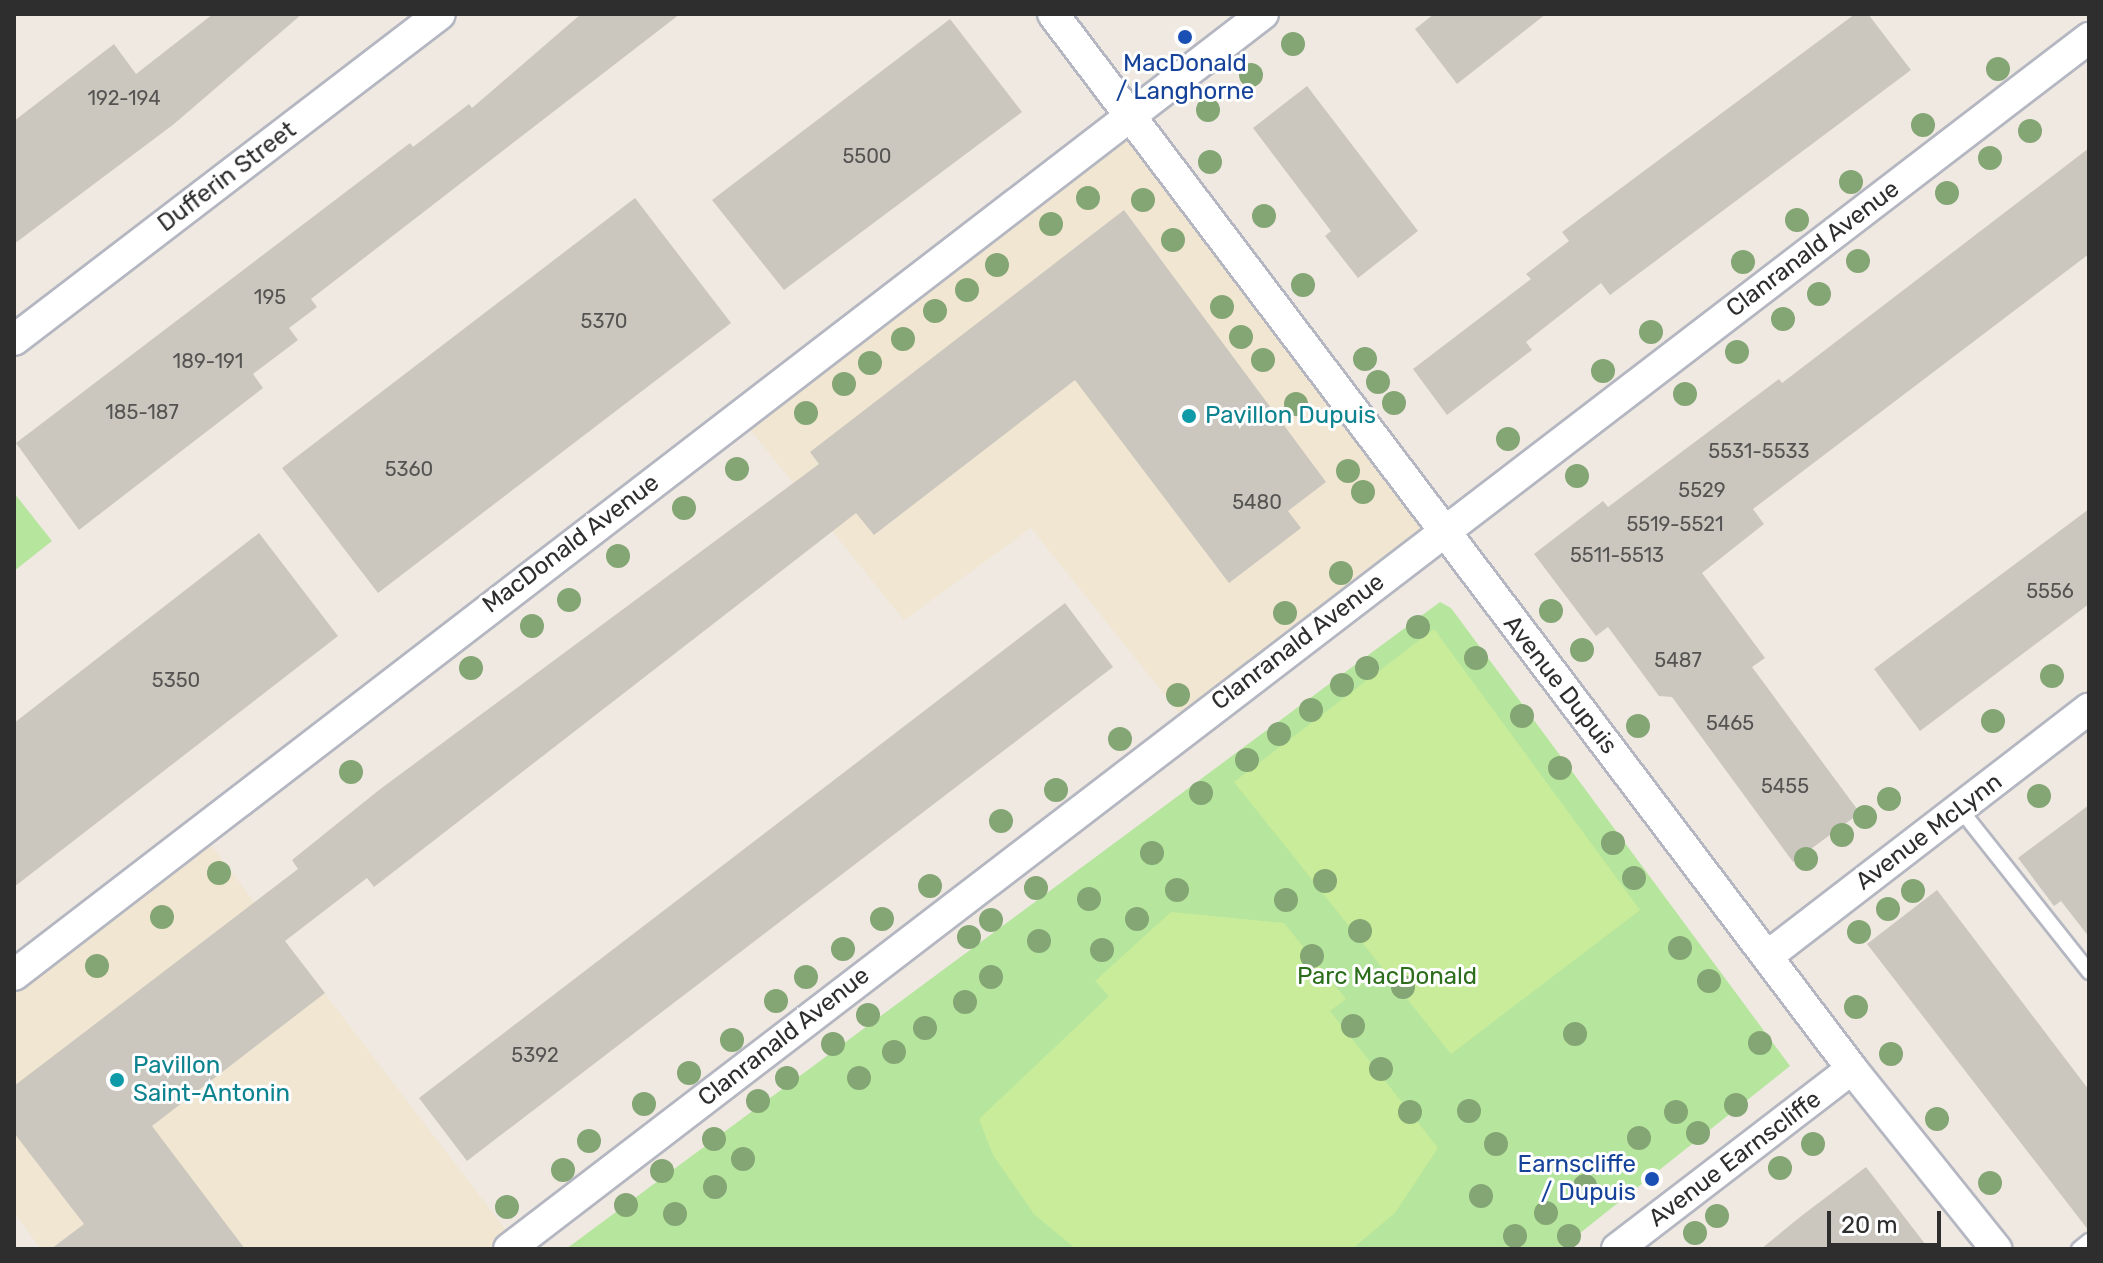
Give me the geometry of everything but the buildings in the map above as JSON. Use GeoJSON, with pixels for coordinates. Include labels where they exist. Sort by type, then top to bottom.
{"type":"FeatureCollection","features":[{"type":"Feature","properties":{"kind":"street","name":"Dufferin Street"},"geometry":{"type":"LineString","coordinates":[[14,340],[440,14]]}},
{"type":"Feature","properties":{"kind":"street","name":"Avenue Dupuis"},"geometry":{"type":"LineString","coordinates":[[1053,14],[1443,532],[1769,955],[1852,1069],[1996,1249]]}},
{"type":"Feature","properties":{"kind":"street","name":"MacDonald Avenue"},"geometry":{"type":"LineString","coordinates":[[14,975],[1263,14]]}},
{"type":"Feature","properties":{"kind":"street","name":"Clanranald Avenue"},"geometry":{"type":"LineString","coordinates":[[509,1249],[2089,38]]}},
{"type":"Feature","properties":{"kind":"street","name":"Avenue McLynn"},"geometry":{"type":"LineString","coordinates":[[1769,955],[2089,709]]}},
{"type":"Feature","properties":{"kind":"street","name":"Avenue Earnscliffe"},"geometry":{"type":"LineString","coordinates":[[1617,1249],[1852,1069]]}},
{"type":"Feature","properties":{"kind":"lane"},"geometry":{"type":"LineString","coordinates":[[1960,809],[2089,972]]}},
{"type":"Feature","properties":{"kind":"lane"},"geometry":{"type":"LineString","coordinates":[[2079,1249],[2089,1241]]}},
{"type":"Feature","properties":{"kind":"shaded area"},"geometry":{"type":"Polygon","coordinates":[[[1130,116],[1443,532],[1188,724],[1031,528],[904,620],[739,416],[1130,116]]]}},
{"type":"Feature","properties":{"kind":"shaded area"},"geometry":{"type":"Polygon","coordinates":[[[200,831],[516,1243],[509,1249],[41,1249],[14,1213],[14,975],[200,831]]]}},
{"type":"Feature","properties":{"kind":"green space"},"geometry":{"type":"Polygon","coordinates":[[[14,493],[52,541],[14,571],[14,493]]]}},
{"type":"Feature","properties":{"kind":"green space","name":"Parc MacDonald"},"geometry":{"type":"Polygon","coordinates":[[[1440,602],[1451,608],[1790,1066],[1560,1249],[566,1249],[1440,602]]]}},
{"type":"Feature","properties":{"kind":"green space"},"geometry":{"type":"Polygon","coordinates":[[[1434,629],[1640,910],[1451,1054],[1234,782],[1434,629]]]}},
{"type":"Feature","properties":{"kind":"green space"},"geometry":{"type":"Polygon","coordinates":[[[1171,912],[1284,923],[1346,999],[1330,1011],[1438,1148],[1395,1213],[1352,1249],[1076,1249],[1034,1214],[993,1155],[979,1119],[1109,996],[1095,981],[1171,912]]]}},
{"type":"Feature","properties":{"kind":"place","name":"MacDonald / Langhorne"},"geometry":{"type":"Point","coordinates":[1185,37]}},
{"type":"Feature","properties":{"kind":"place","name":"Pavillon Dupuis"},"geometry":{"type":"Point","coordinates":[1189,416]}},
{"type":"Feature","properties":{"kind":"place","name":"Pavillon Saint-Antonin"},"geometry":{"type":"Point","coordinates":[117,1080]}},
{"type":"Feature","properties":{"kind":"place","name":"Earnscliffe / Dupuis"},"geometry":{"type":"Point","coordinates":[1652,1179]}}]}
